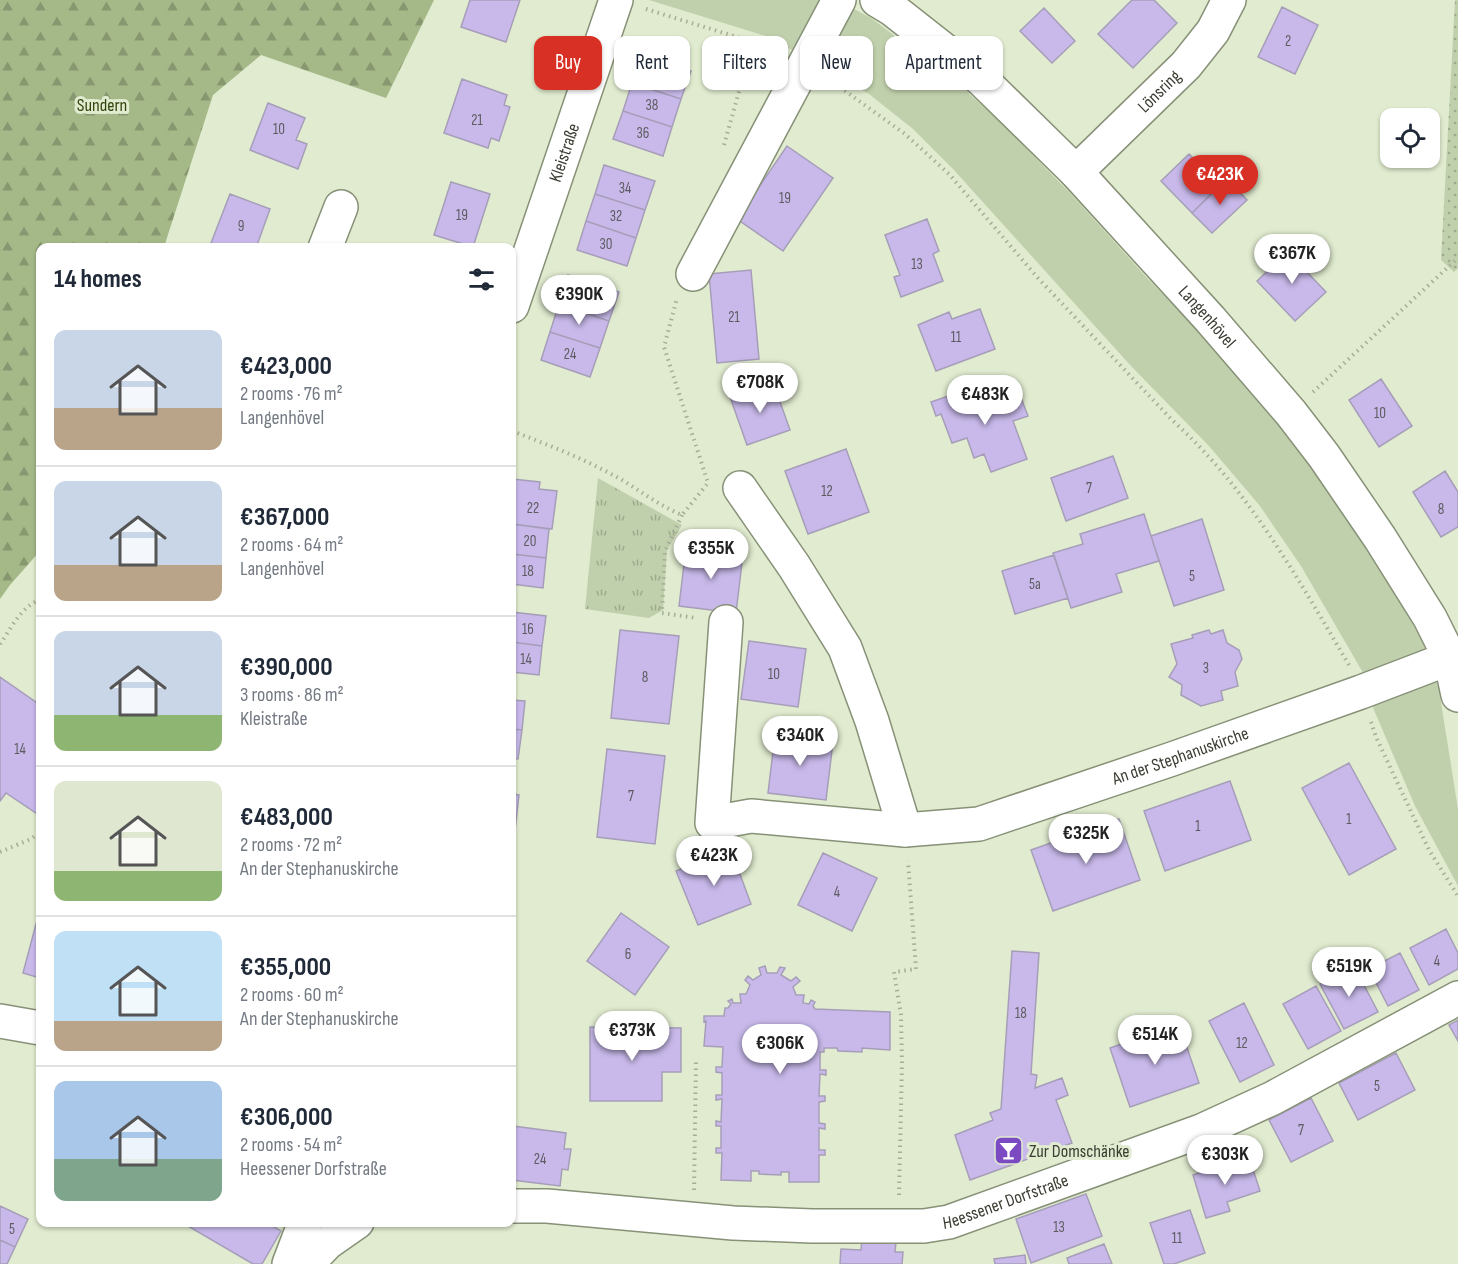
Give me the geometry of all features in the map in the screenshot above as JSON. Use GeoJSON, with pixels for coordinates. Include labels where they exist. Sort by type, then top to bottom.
{"type":"FeatureCollection","features":[{"type":"Feature","properties":{"kind":"street"},"geometry":{"type":"LineString","coordinates":[[819,36],[839,0]]}},
{"type":"Feature","properties":{"kind":"street","name":"Langenhövel"},"geometry":{"type":"LineString","coordinates":[[877,0],[892,9],[981,79],[1076,172],[1210,319],[1291,413],[1324,456],[1380,538],[1430,618],[1450,658],[1458,695]]}},
{"type":"Feature","properties":{"kind":"street","name":"Lönsring"},"geometry":{"type":"LineString","coordinates":[[1076,172],[1186,65],[1212,31],[1229,0]]}},
{"type":"Feature","properties":{"kind":"street","name":"Kleistraße"},"geometry":{"type":"LineString","coordinates":[[516,296],[629,4]]}},
{"type":"Feature","properties":{"kind":"street"},"geometry":{"type":"LineString","coordinates":[[686,283],[800,71]]}},
{"type":"Feature","properties":{"kind":"street"},"geometry":{"type":"LineString","coordinates":[[328,243],[341,207]]}},
{"type":"Feature","properties":{"kind":"street"},"geometry":{"type":"LineString","coordinates":[[740,488],[794,566],[845,648],[872,721],[905,830]]}},
{"type":"Feature","properties":{"kind":"street","name":"An der Stephanuskirche"},"geometry":{"type":"LineString","coordinates":[[726,622],[712,823],[751,816],[905,830],[979,824],[1361,692],[1450,658]]}},
{"type":"Feature","properties":{"kind":"street","name":"Heessener Dorfstraße"},"geometry":{"type":"LineString","coordinates":[[516,1206],[547,1206],[694,1219],[812,1226],[900,1227],[949,1222],[1200,1131],[1273,1098],[1458,998]]}},
{"type":"Feature","properties":{"kind":"street"},"geometry":{"type":"LineString","coordinates":[[0,1021],[36,1027]]}},
{"type":"Feature","properties":{"kind":"street"},"geometry":{"type":"LineString","coordinates":[[289,1264],[303,1227]]}},
{"type":"Feature","properties":{"kind":"street"},"geometry":{"type":"LineString","coordinates":[[307,1264],[327,1244],[350,1227]]}},
{"type":"Feature","properties":{"kind":"path"},"geometry":{"type":"LineString","coordinates":[[629,4],[733,36]]}},
{"type":"Feature","properties":{"kind":"path"},"geometry":{"type":"LineString","coordinates":[[722,151],[739,90]]}},
{"type":"Feature","properties":{"kind":"path"},"geometry":{"type":"LineString","coordinates":[[845,90],[905,134],[949,174],[1037,277],[1172,420],[1192,438],[1237,490],[1271,538],[1355,675],[1376,737],[1429,850],[1458,896]]}},
{"type":"Feature","properties":{"kind":"path"},"geometry":{"type":"LineString","coordinates":[[1291,413],[1458,258]]}},
{"type":"Feature","properties":{"kind":"path"},"geometry":{"type":"LineString","coordinates":[[686,283],[664,346],[708,483],[682,515],[665,551],[662,614],[726,622]]}},
{"type":"Feature","properties":{"kind":"path"},"geometry":{"type":"LineString","coordinates":[[516,433],[554,447],[612,475],[682,515]]}},
{"type":"Feature","properties":{"kind":"path"},"geometry":{"type":"LineString","coordinates":[[0,644],[19,616],[36,601]]}},
{"type":"Feature","properties":{"kind":"path"},"geometry":{"type":"LineString","coordinates":[[900,1227],[901,1015],[894,972],[916,969],[905,830]]}},
{"type":"Feature","properties":{"kind":"path"},"geometry":{"type":"LineString","coordinates":[[0,852],[36,835]]}},
{"type":"Feature","properties":{"kind":"path"},"geometry":{"type":"LineString","coordinates":[[694,1219],[696,1061]]}},
{"type":"Feature","properties":{"kind":"green space","name":"Sundern"},"geometry":{"type":"Polygon","coordinates":[[[0,0],[434,0],[386,98],[261,55],[213,95],[165,243],[36,243],[36,556],[0,599],[0,0]]]}},
{"type":"Feature","properties":{"kind":"green space"},"geometry":{"type":"Polygon","coordinates":[[[649,0],[837,0],[871,18],[895,36],[885,36],[885,90],[965,90],[1071,194],[1148,279],[1245,379],[1298,446],[1358,532],[1422,640],[1439,690],[1458,809],[1458,886],[1415,806],[1374,710],[1362,671],[1301,566],[1260,506],[1209,446],[1131,366],[953,169],[913,129],[862,90],[873,90],[873,36],[800,36],[800,55],[788,48],[788,36],[766,36],[649,0]]]}},
{"type":"Feature","properties":{"kind":"green space"},"geometry":{"type":"Polygon","coordinates":[[[1455,0],[1458,0],[1458,268],[1454,272],[1441,260],[1455,0]]]}},
{"type":"Feature","properties":{"kind":"green space"},"geometry":{"type":"Polygon","coordinates":[[[598,478],[682,525],[667,550],[663,610],[649,618],[585,609],[598,478]]]}},
{"type":"Feature","properties":{"kind":"building"},"geometry":{"type":"Polygon","coordinates":[[[470,0],[520,0],[506,42],[461,27],[470,0]]]}},
{"type":"Feature","properties":{"kind":"building"},"geometry":{"type":"Polygon","coordinates":[[[1132,0],[1154,0],[1177,23],[1133,68],[1098,34],[1132,0]]]}},
{"type":"Feature","properties":{"kind":"building"},"geometry":{"type":"Polygon","coordinates":[[[1282,7],[1318,25],[1295,74],[1258,57],[1282,7]]]}},
{"type":"Feature","properties":{"kind":"building"},"geometry":{"type":"Polygon","coordinates":[[[1044,8],[1075,41],[1052,63],[1020,31],[1044,8]]]}},
{"type":"Feature","properties":{"kind":"building"},"geometry":{"type":"Polygon","coordinates":[[[462,79],[507,95],[504,105],[510,107],[499,141],[491,138],[488,148],[444,133],[462,79]]]}},
{"type":"Feature","properties":{"kind":"building"},"geometry":{"type":"Polygon","coordinates":[[[630,90],[653,90],[681,99],[672,127],[623,111],[630,90]]]}},
{"type":"Feature","properties":{"kind":"building"},"geometry":{"type":"Polygon","coordinates":[[[653,90],[684,90],[681,99],[653,90]]]}},
{"type":"Feature","properties":{"kind":"building"},"geometry":{"type":"Polygon","coordinates":[[[268,103],[305,118],[296,140],[307,144],[298,169],[250,150],[268,103]]]}},
{"type":"Feature","properties":{"kind":"building"},"geometry":{"type":"Polygon","coordinates":[[[623,111],[672,127],[663,156],[613,139],[623,111]]]}},
{"type":"Feature","properties":{"kind":"building"},"geometry":{"type":"Polygon","coordinates":[[[787,146],[833,178],[783,251],[737,219],[787,146]]]}},
{"type":"Feature","properties":{"kind":"building"},"geometry":{"type":"Polygon","coordinates":[[[1189,154],[1220,185],[1192,213],[1161,181],[1189,154]]]}},
{"type":"Feature","properties":{"kind":"building"},"geometry":{"type":"Polygon","coordinates":[[[604,165],[655,181],[645,210],[595,194],[604,165]]]}},
{"type":"Feature","properties":{"kind":"building"},"geometry":{"type":"Polygon","coordinates":[[[1227,179],[1247,200],[1212,233],[1192,213],[1227,179]]]}},
{"type":"Feature","properties":{"kind":"building"},"geometry":{"type":"Polygon","coordinates":[[[451,182],[490,194],[474,243],[460,243],[434,235],[451,182]]]}},
{"type":"Feature","properties":{"kind":"building"},"geometry":{"type":"Polygon","coordinates":[[[230,194],[270,209],[258,243],[211,243],[230,194]]]}},
{"type":"Feature","properties":{"kind":"building"},"geometry":{"type":"Polygon","coordinates":[[[595,194],[645,210],[636,238],[586,221],[595,194]]]}},
{"type":"Feature","properties":{"kind":"building"},"geometry":{"type":"Polygon","coordinates":[[[927,219],[939,251],[933,254],[943,281],[901,297],[894,277],[900,275],[885,235],[927,219]]]}},
{"type":"Feature","properties":{"kind":"building"},"geometry":{"type":"Polygon","coordinates":[[[586,221],[636,238],[627,266],[577,250],[586,221]]]}},
{"type":"Feature","properties":{"kind":"building"},"geometry":{"type":"Polygon","coordinates":[[[1293,247],[1310,265],[1305,270],[1326,292],[1295,321],[1257,281],[1293,247]]]}},
{"type":"Feature","properties":{"kind":"building"},"geometry":{"type":"Polygon","coordinates":[[[751,270],[759,359],[717,363],[709,274],[751,270]]]}},
{"type":"Feature","properties":{"kind":"building"},"geometry":{"type":"Polygon","coordinates":[[[568,275],[619,292],[609,321],[559,304],[568,275]]]}},
{"type":"Feature","properties":{"kind":"building"},"geometry":{"type":"Polygon","coordinates":[[[559,304],[609,321],[600,348],[550,332],[559,304]]]}},
{"type":"Feature","properties":{"kind":"building"},"geometry":{"type":"Polygon","coordinates":[[[980,309],[995,349],[936,371],[918,325],[949,312],[952,319],[980,309]]]}},
{"type":"Feature","properties":{"kind":"building"},"geometry":{"type":"Polygon","coordinates":[[[550,332],[600,348],[590,377],[541,360],[550,332]]]}},
{"type":"Feature","properties":{"kind":"building"},"geometry":{"type":"Polygon","coordinates":[[[1381,379],[1412,426],[1379,447],[1349,400],[1381,379]]]}},
{"type":"Feature","properties":{"kind":"building"},"geometry":{"type":"Polygon","coordinates":[[[773,382],[790,430],[747,445],[730,397],[773,382]]]}},
{"type":"Feature","properties":{"kind":"building"},"geometry":{"type":"Polygon","coordinates":[[[969,389],[975,406],[1018,390],[1028,416],[1013,421],[1027,459],[991,472],[984,454],[974,458],[967,438],[952,443],[941,414],[936,416],[931,402],[969,389]]]}},
{"type":"Feature","properties":{"kind":"building"},"geometry":{"type":"Polygon","coordinates":[[[846,449],[869,512],[808,534],[785,471],[846,449]]]}},
{"type":"Feature","properties":{"kind":"building"},"geometry":{"type":"Polygon","coordinates":[[[1113,456],[1128,498],[1066,521],[1051,478],[1113,456]]]}},
{"type":"Feature","properties":{"kind":"building"},"geometry":{"type":"Polygon","coordinates":[[[1445,471],[1458,492],[1458,527],[1441,537],[1413,492],[1445,471]]]}},
{"type":"Feature","properties":{"kind":"building"},"geometry":{"type":"Polygon","coordinates":[[[516,479],[540,482],[539,489],[557,491],[552,529],[516,524],[516,479]]]}},
{"type":"Feature","properties":{"kind":"building"},"geometry":{"type":"Polygon","coordinates":[[[1144,514],[1159,561],[1116,574],[1122,592],[1071,608],[1053,553],[1083,544],[1080,534],[1144,514]]]}},
{"type":"Feature","properties":{"kind":"building"},"geometry":{"type":"Polygon","coordinates":[[[1202,519],[1224,590],[1174,606],[1151,536],[1202,519]]]}},
{"type":"Feature","properties":{"kind":"building"},"geometry":{"type":"Polygon","coordinates":[[[516,525],[549,529],[546,558],[516,554],[516,525]]]}},
{"type":"Feature","properties":{"kind":"building"},"geometry":{"type":"Polygon","coordinates":[[[686,548],[743,554],[736,613],[679,606],[686,548]]]}},
{"type":"Feature","properties":{"kind":"building"},"geometry":{"type":"Polygon","coordinates":[[[516,554],[546,558],[543,588],[516,585],[516,554]]]}},
{"type":"Feature","properties":{"kind":"building"},"geometry":{"type":"Polygon","coordinates":[[[1054,555],[1068,598],[1015,614],[1002,571],[1054,555]]]}},
{"type":"Feature","properties":{"kind":"building"},"geometry":{"type":"Polygon","coordinates":[[[516,612],[546,616],[542,646],[516,643],[516,612]]]}},
{"type":"Feature","properties":{"kind":"building"},"geometry":{"type":"Polygon","coordinates":[[[620,630],[679,636],[669,724],[611,718],[620,630]]]}},
{"type":"Feature","properties":{"kind":"building"},"geometry":{"type":"Polygon","coordinates":[[[1209,630],[1211,634],[1223,630],[1227,643],[1239,650],[1242,659],[1235,672],[1238,686],[1221,691],[1223,700],[1201,706],[1181,695],[1182,685],[1169,677],[1177,664],[1171,644],[1193,638],[1192,635],[1209,630]]]}},
{"type":"Feature","properties":{"kind":"building"},"geometry":{"type":"Polygon","coordinates":[[[749,641],[806,649],[798,707],[741,699],[749,641]]]}},
{"type":"Feature","properties":{"kind":"building"},"geometry":{"type":"Polygon","coordinates":[[[516,643],[542,646],[539,675],[516,672],[516,643]]]}},
{"type":"Feature","properties":{"kind":"building"},"geometry":{"type":"Polygon","coordinates":[[[0,677],[36,702],[36,813],[6,793],[0,801],[0,677]]]}},
{"type":"Feature","properties":{"kind":"building"},"geometry":{"type":"Polygon","coordinates":[[[516,700],[525,701],[522,730],[516,729],[516,700]]]}},
{"type":"Feature","properties":{"kind":"building"},"geometry":{"type":"Polygon","coordinates":[[[516,729],[522,730],[518,759],[516,759],[516,729]]]}},
{"type":"Feature","properties":{"kind":"building"},"geometry":{"type":"Polygon","coordinates":[[[775,735],[833,742],[826,800],[768,793],[775,735]]]}},
{"type":"Feature","properties":{"kind":"building"},"geometry":{"type":"Polygon","coordinates":[[[607,749],[665,756],[655,844],[597,837],[607,749]]]}},
{"type":"Feature","properties":{"kind":"building"},"geometry":{"type":"Polygon","coordinates":[[[1349,763],[1396,849],[1349,875],[1302,788],[1349,763]]]}},
{"type":"Feature","properties":{"kind":"building"},"geometry":{"type":"Polygon","coordinates":[[[1230,781],[1251,840],[1165,871],[1144,811],[1230,781]]]}},
{"type":"Feature","properties":{"kind":"building"},"geometry":{"type":"Polygon","coordinates":[[[516,795],[519,795],[516,822],[516,795]]]}},
{"type":"Feature","properties":{"kind":"building"},"geometry":{"type":"Polygon","coordinates":[[[1119,819],[1140,880],[1053,911],[1031,850],[1119,819]]]}},
{"type":"Feature","properties":{"kind":"building"},"geometry":{"type":"Polygon","coordinates":[[[731,850],[751,904],[698,925],[676,871],[731,850]]]}},
{"type":"Feature","properties":{"kind":"building"},"geometry":{"type":"Polygon","coordinates":[[[823,853],[877,878],[852,931],[798,905],[823,853]]]}},
{"type":"Feature","properties":{"kind":"building"},"geometry":{"type":"Polygon","coordinates":[[[621,913],[669,947],[635,995],[587,961],[621,913]]]}},
{"type":"Feature","properties":{"kind":"building"},"geometry":{"type":"Polygon","coordinates":[[[36,924],[36,977],[23,973],[36,924]]]}},
{"type":"Feature","properties":{"kind":"building"},"geometry":{"type":"Polygon","coordinates":[[[1446,929],[1458,953],[1458,969],[1429,985],[1410,948],[1446,929]]]}},
{"type":"Feature","properties":{"kind":"building"},"geometry":{"type":"Polygon","coordinates":[[[1012,951],[1039,953],[1031,1074],[1037,1075],[1035,1088],[1062,1078],[1068,1095],[1056,1100],[1072,1143],[970,1180],[955,1135],[993,1120],[990,1113],[1001,1109],[1012,951]]]}},
{"type":"Feature","properties":{"kind":"building"},"geometry":{"type":"Polygon","coordinates":[[[1400,953],[1419,990],[1388,1006],[1369,969],[1400,953]]]}},
{"type":"Feature","properties":{"kind":"building"},"geometry":{"type":"Polygon","coordinates":[[[765,966],[767,973],[777,973],[780,967],[785,968],[781,975],[791,981],[796,977],[800,981],[793,987],[796,995],[804,995],[803,1003],[809,1004],[811,1000],[815,1002],[813,1006],[815,1009],[890,1012],[890,1050],[862,1048],[862,1052],[824,1048],[824,1052],[820,1052],[820,1070],[826,1070],[826,1075],[820,1074],[819,1096],[825,1096],[825,1101],[819,1102],[819,1123],[825,1124],[825,1129],[819,1128],[819,1150],[825,1150],[825,1155],[819,1155],[819,1182],[789,1182],[789,1172],[781,1172],[781,1175],[759,1174],[759,1171],[751,1171],[751,1181],[721,1180],[722,1153],[716,1153],[716,1148],[721,1148],[721,1126],[716,1126],[716,1121],[721,1122],[722,1099],[716,1100],[716,1095],[722,1095],[722,1073],[716,1072],[716,1067],[722,1067],[723,1047],[704,1046],[706,1021],[704,1022],[704,1016],[724,1016],[725,1008],[731,1004],[728,1001],[732,999],[733,1003],[741,1003],[740,994],[746,994],[750,985],[745,980],[748,976],[753,980],[761,975],[759,968],[765,966]]]}},
{"type":"Feature","properties":{"kind":"building"},"geometry":{"type":"Polygon","coordinates":[[[1354,966],[1378,1012],[1344,1029],[1320,984],[1354,966]]]}},
{"type":"Feature","properties":{"kind":"building"},"geometry":{"type":"Polygon","coordinates":[[[1316,986],[1341,1031],[1308,1049],[1283,1004],[1316,986]]]}},
{"type":"Feature","properties":{"kind":"building"},"geometry":{"type":"Polygon","coordinates":[[[1244,1003],[1274,1065],[1240,1082],[1209,1021],[1244,1003]]]}},
{"type":"Feature","properties":{"kind":"building"},"geometry":{"type":"Polygon","coordinates":[[[1458,1020],[1458,1041],[1449,1025],[1458,1020]]]}},
{"type":"Feature","properties":{"kind":"building"},"geometry":{"type":"Polygon","coordinates":[[[1179,1024],[1199,1083],[1130,1107],[1110,1048],[1179,1024]]]}},
{"type":"Feature","properties":{"kind":"building"},"geometry":{"type":"Polygon","coordinates":[[[590,1027],[681,1028],[681,1072],[662,1072],[662,1101],[590,1101],[590,1027]]]}},
{"type":"Feature","properties":{"kind":"building"},"geometry":{"type":"Polygon","coordinates":[[[1396,1053],[1415,1090],[1358,1120],[1339,1083],[1396,1053]]]}},
{"type":"Feature","properties":{"kind":"building"},"geometry":{"type":"Polygon","coordinates":[[[1311,1098],[1333,1141],[1291,1162],[1269,1120],[1311,1098]]]}},
{"type":"Feature","properties":{"kind":"building"},"geometry":{"type":"Polygon","coordinates":[[[516,1126],[566,1133],[564,1149],[571,1149],[568,1170],[562,1169],[560,1186],[516,1180],[516,1126]]]}},
{"type":"Feature","properties":{"kind":"building"},"geometry":{"type":"Polygon","coordinates":[[[1249,1157],[1260,1191],[1227,1202],[1230,1211],[1206,1218],[1193,1175],[1249,1157]]]}},
{"type":"Feature","properties":{"kind":"building"},"geometry":{"type":"Polygon","coordinates":[[[1086,1194],[1102,1236],[1031,1263],[1016,1219],[1086,1194]]]}},
{"type":"Feature","properties":{"kind":"building"},"geometry":{"type":"Polygon","coordinates":[[[0,1206],[28,1219],[15,1247],[0,1240],[0,1206]]]}},
{"type":"Feature","properties":{"kind":"building"},"geometry":{"type":"Polygon","coordinates":[[[1190,1210],[1205,1253],[1174,1264],[1164,1264],[1150,1223],[1190,1210]]]}},
{"type":"Feature","properties":{"kind":"building"},"geometry":{"type":"Polygon","coordinates":[[[190,1227],[274,1227],[281,1231],[262,1264],[253,1264],[190,1227]]]}},
{"type":"Feature","properties":{"kind":"building"},"geometry":{"type":"Polygon","coordinates":[[[862,1239],[896,1241],[895,1252],[903,1252],[902,1264],[840,1264],[841,1249],[861,1250],[862,1239]]]}},
{"type":"Feature","properties":{"kind":"building"},"geometry":{"type":"Polygon","coordinates":[[[0,1240],[15,1247],[7,1264],[0,1264],[0,1240]]]}},
{"type":"Feature","properties":{"kind":"building"},"geometry":{"type":"Polygon","coordinates":[[[1104,1244],[1112,1264],[1069,1264],[1067,1258],[1104,1244]]]}},
{"type":"Feature","properties":{"kind":"building"},"geometry":{"type":"Polygon","coordinates":[[[1025,1255],[1026,1264],[995,1264],[994,1259],[1025,1255]]]}},
{"type":"Feature","properties":{"kind":"place","name":"Zur Domschänke"},"geometry":{"type":"Point","coordinates":[1008,1151]}}]}
